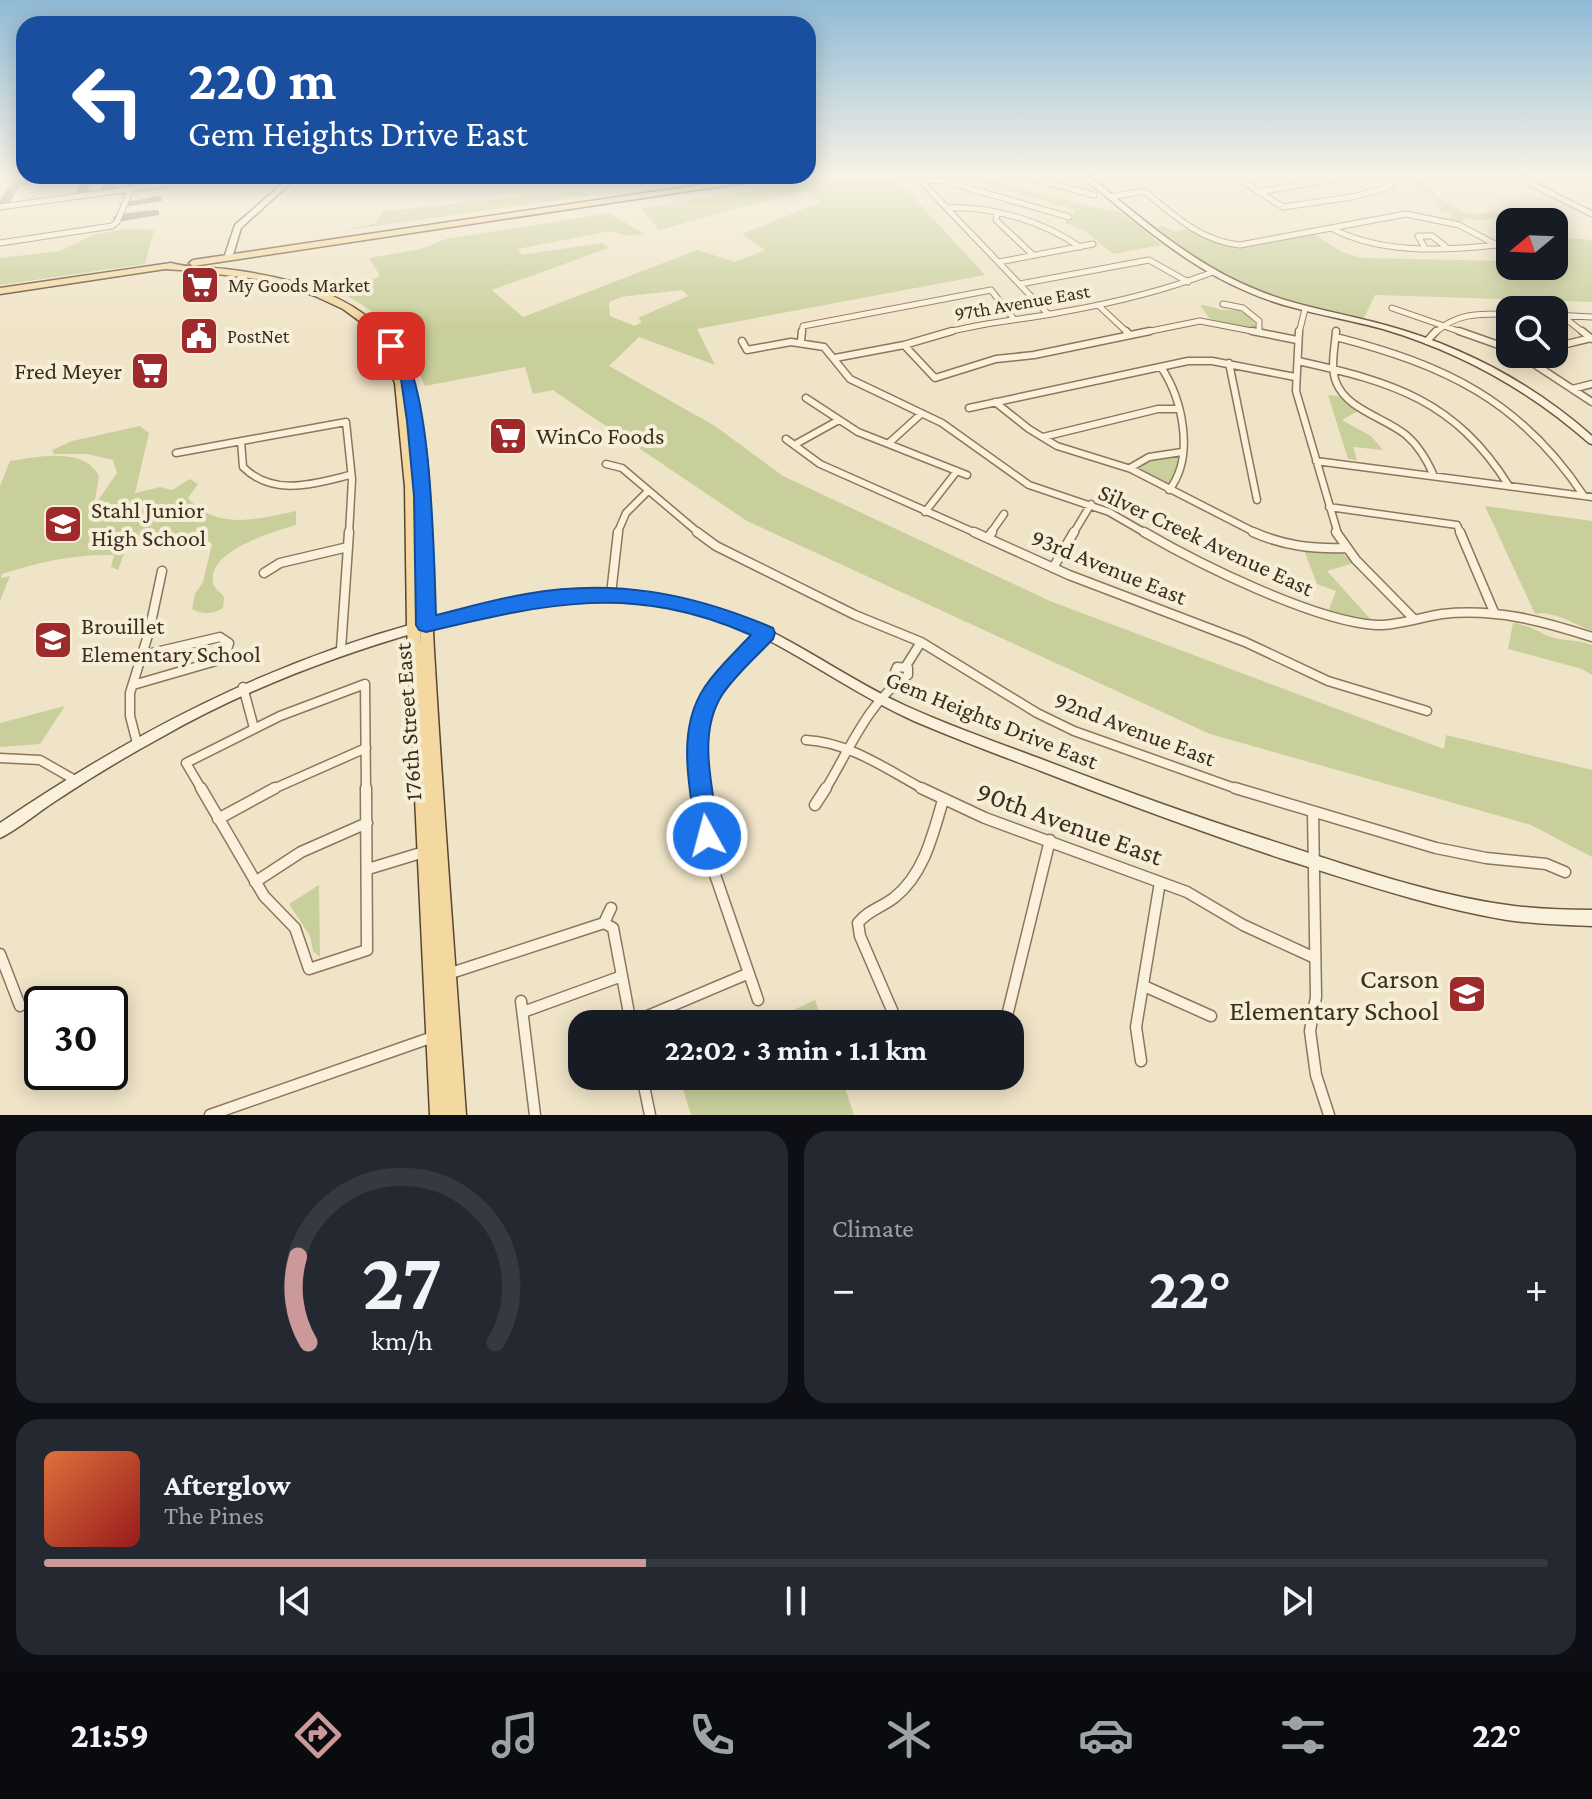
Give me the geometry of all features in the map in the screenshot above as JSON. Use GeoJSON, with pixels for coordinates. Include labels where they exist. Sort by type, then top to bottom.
{"type":"FeatureCollection","features":[{"type":"Feature","properties":{"kind":"main road"},"geometry":{"type":"LineString","coordinates":[[0,291],[442,226]]}},
{"type":"Feature","properties":{"kind":"main road"},"geometry":{"type":"LineString","coordinates":[[262,280],[252,269],[254,263],[303,247]]}},
{"type":"Feature","properties":{"kind":"main road"},"geometry":{"type":"LineString","coordinates":[[228,258],[227,268],[231,273]]}},
{"type":"Feature","properties":{"kind":"main road","name":"176th Street East"},"geometry":{"type":"LineString","coordinates":[[165,267],[231,273],[323,293],[352,308],[383,335],[394,349],[408,379],[423,496],[419,626],[424,852],[439,1115]]}},
{"type":"Feature","properties":{"kind":"main road","name":"176th Street East"},"geometry":{"type":"LineString","coordinates":[[299,289],[355,319],[389,358],[400,383],[411,487],[457,1115]]}},
{"type":"Feature","properties":{"kind":"main road"},"geometry":{"type":"LineString","coordinates":[[319,297],[352,308]]}},
{"type":"Feature","properties":{"kind":"main road"},"geometry":{"type":"LineString","coordinates":[[426,888],[434,911],[439,972],[448,974]]}},
{"type":"Feature","properties":{"kind":"main road"},"geometry":{"type":"LineString","coordinates":[[435,1036],[443,1040],[448,1115]]}},
{"type":"Feature","properties":{"kind":"street"},"geometry":{"type":"LineString","coordinates":[[0,243],[107,226]]}},
{"type":"Feature","properties":{"kind":"street"},"geometry":{"type":"LineString","coordinates":[[228,258],[240,226]]}},
{"type":"Feature","properties":{"kind":"street"},"geometry":{"type":"LineString","coordinates":[[964,226],[1048,314]]}},
{"type":"Feature","properties":{"kind":"street"},"geometry":{"type":"LineString","coordinates":[[1002,226],[1033,255]]}},
{"type":"Feature","properties":{"kind":"street"},"geometry":{"type":"LineString","coordinates":[[1035,226],[1070,237],[1080,247]]}},
{"type":"Feature","properties":{"kind":"street"},"geometry":{"type":"LineString","coordinates":[[1148,226],[1191,259],[1253,291],[1305,309],[1387,328],[1427,341],[1519,385],[1565,417],[1592,441]]}},
{"type":"Feature","properties":{"kind":"street"},"geometry":{"type":"LineString","coordinates":[[1190,226],[1200,234],[1226,244],[1240,245],[1342,226]]}},
{"type":"Feature","properties":{"kind":"street"},"geometry":{"type":"LineString","coordinates":[[1331,228],[1364,243],[1497,245],[1457,226]]}},
{"type":"Feature","properties":{"kind":"street"},"geometry":{"type":"LineString","coordinates":[[1424,246],[1417,237],[1420,235],[1436,237],[1445,246]]}},
{"type":"Feature","properties":{"kind":"street"},"geometry":{"type":"LineString","coordinates":[[999,262],[1093,244]]}},
{"type":"Feature","properties":{"kind":"street"},"geometry":{"type":"LineString","coordinates":[[1020,284],[1149,260],[1188,282]]}},
{"type":"Feature","properties":{"kind":"street","name":"97th Avenue East"},"geometry":{"type":"LineString","coordinates":[[835,358],[904,345],[964,326],[1158,293],[1213,272]]}},
{"type":"Feature","properties":{"kind":"street"},"geometry":{"type":"LineString","coordinates":[[742,341],[747,350],[801,341],[803,326],[991,290],[1013,318]]}},
{"type":"Feature","properties":{"kind":"street"},"geometry":{"type":"LineString","coordinates":[[1223,304],[1252,313],[1259,321],[1259,332]]}},
{"type":"Feature","properties":{"kind":"street"},"geometry":{"type":"LineString","coordinates":[[1098,305],[1130,335]]}},
{"type":"Feature","properties":{"kind":"street"},"geometry":{"type":"LineString","coordinates":[[1392,308],[1496,344]]}},
{"type":"Feature","properties":{"kind":"street"},"geometry":{"type":"LineString","coordinates":[[1305,309],[1297,340],[1296,391],[1336,532],[1346,548],[1414,619]]}},
{"type":"Feature","properties":{"kind":"street"},"geometry":{"type":"LineString","coordinates":[[1427,341],[1441,324],[1463,315],[1496,314]]}},
{"type":"Feature","properties":{"kind":"street"},"geometry":{"type":"LineString","coordinates":[[1568,316],[1592,317]]}},
{"type":"Feature","properties":{"kind":"street"},"geometry":{"type":"LineString","coordinates":[[904,345],[935,378],[996,359],[1034,355],[1200,321],[1297,340]]}},
{"type":"Feature","properties":{"kind":"street"},"geometry":{"type":"LineString","coordinates":[[1568,322],[1591,338]]}},
{"type":"Feature","properties":{"kind":"street"},"geometry":{"type":"LineString","coordinates":[[1434,476],[1423,453],[1408,436],[1347,398],[1337,384],[1336,334],[1420,362],[1485,394],[1542,438],[1588,496]]}},
{"type":"Feature","properties":{"kind":"street"},"geometry":{"type":"LineString","coordinates":[[1568,344],[1591,338]]}},
{"type":"Feature","properties":{"kind":"street","name":"Silver Creek Avenue East"},"geometry":{"type":"LineString","coordinates":[[801,341],[819,346],[835,358],[840,370],[850,379],[942,423],[1029,485],[1045,493],[1091,504],[1181,554],[1314,611],[1377,625],[1464,612],[1494,612],[1549,623],[1592,637]]}},
{"type":"Feature","properties":{"kind":"street"},"geometry":{"type":"LineString","coordinates":[[969,408],[1199,360],[1295,377]]}},
{"type":"Feature","properties":{"kind":"street"},"geometry":{"type":"LineString","coordinates":[[1298,361],[1386,383],[1446,413],[1485,447],[1509,486]]}},
{"type":"Feature","properties":{"kind":"street"},"geometry":{"type":"LineString","coordinates":[[1229,363],[1257,500]]}},
{"type":"Feature","properties":{"kind":"street"},"geometry":{"type":"LineString","coordinates":[[1161,367],[1173,384],[1182,452],[1181,473],[1169,490]]}},
{"type":"Feature","properties":{"kind":"street"},"geometry":{"type":"LineString","coordinates":[[1541,368],[1592,402]]}},
{"type":"Feature","properties":{"kind":"street"},"geometry":{"type":"LineString","coordinates":[[1572,389],[1592,384]]}},
{"type":"Feature","properties":{"kind":"street"},"geometry":{"type":"LineString","coordinates":[[806,398],[858,432],[967,475]]}},
{"type":"Feature","properties":{"kind":"street"},"geometry":{"type":"LineString","coordinates":[[995,402],[1061,448],[1130,468],[1212,514],[1289,544],[1323,550],[1346,548]]}},
{"type":"Feature","properties":{"kind":"street"},"geometry":{"type":"LineString","coordinates":[[1043,437],[1158,409],[1177,409]]}},
{"type":"Feature","properties":{"kind":"street"},"geometry":{"type":"LineString","coordinates":[[889,443],[921,414]]}},
{"type":"Feature","properties":{"kind":"street"},"geometry":{"type":"LineString","coordinates":[[794,445],[839,420]]}},
{"type":"Feature","properties":{"kind":"street"},"geometry":{"type":"LineString","coordinates":[[176,453],[343,421],[348,426],[352,515],[342,594],[341,649]]}},
{"type":"Feature","properties":{"kind":"street","name":"93rd Avenue East"},"geometry":{"type":"LineString","coordinates":[[786,439],[820,464],[1053,568],[1245,642],[1328,681],[1427,711]]}},
{"type":"Feature","properties":{"kind":"street"},"geometry":{"type":"LineString","coordinates":[[241,441],[243,467],[256,480],[277,486],[297,486],[350,475]]}},
{"type":"Feature","properties":{"kind":"street"},"geometry":{"type":"LineString","coordinates":[[1130,468],[1149,457],[1182,452]]}},
{"type":"Feature","properties":{"kind":"street"},"geometry":{"type":"LineString","coordinates":[[1316,461],[1588,496]]}},
{"type":"Feature","properties":{"kind":"street","name":"92nd Avenue East"},"geometry":{"type":"LineString","coordinates":[[606,464],[622,468],[716,546],[855,615],[921,642],[1037,713],[1074,731],[1157,763],[1436,848],[1486,858],[1535,862],[1565,872]]}},
{"type":"Feature","properties":{"kind":"street"},"geometry":{"type":"LineString","coordinates":[[925,512],[957,471]]}},
{"type":"Feature","properties":{"kind":"street"},"geometry":{"type":"LineString","coordinates":[[611,594],[620,520],[630,506],[648,491]]}},
{"type":"Feature","properties":{"kind":"street"},"geometry":{"type":"LineString","coordinates":[[1053,568],[1091,504]]}},
{"type":"Feature","properties":{"kind":"street"},"geometry":{"type":"LineString","coordinates":[[1329,507],[1457,525],[1494,612]]}},
{"type":"Feature","properties":{"kind":"street"},"geometry":{"type":"LineString","coordinates":[[988,538],[1004,514]]}},
{"type":"Feature","properties":{"kind":"street"},"geometry":{"type":"LineString","coordinates":[[264,573],[290,560],[348,547]]}},
{"type":"Feature","properties":{"kind":"street"},"geometry":{"type":"LineString","coordinates":[[137,743],[128,705],[162,571]]}},
{"type":"Feature","properties":{"kind":"street","name":"Gem Heights Drive East"},"geometry":{"type":"LineString","coordinates":[[0,831],[137,743],[243,687],[341,649],[419,626],[527,601],[611,594],[682,602],[725,615],[766,633],[881,700],[1148,807],[1314,861],[1489,910],[1553,918],[1592,918]]}},
{"type":"Feature","properties":{"kind":"street"},"geometry":{"type":"LineString","coordinates":[[758,1000],[711,863],[697,734],[708,698],[766,633]]}},
{"type":"Feature","properties":{"kind":"street"},"geometry":{"type":"LineString","coordinates":[[133,685],[216,661],[229,647],[227,640],[220,637],[143,655]]}},
{"type":"Feature","properties":{"kind":"street"},"geometry":{"type":"LineString","coordinates":[[815,805],[881,700],[898,678],[910,673],[906,666],[921,642]]}},
{"type":"Feature","properties":{"kind":"street"},"geometry":{"type":"LineString","coordinates":[[365,684],[367,950],[309,969],[295,928],[264,896],[186,763],[254,728],[315,701],[365,684]]}},
{"type":"Feature","properties":{"kind":"street"},"geometry":{"type":"LineString","coordinates":[[243,687],[254,728]]}},
{"type":"Feature","properties":{"kind":"street","name":"90th Avenue East"},"geometry":{"type":"LineString","coordinates":[[806,740],[827,741],[848,749],[943,800],[985,818],[1160,882],[1315,958]]}},
{"type":"Feature","properties":{"kind":"street"},"geometry":{"type":"LineString","coordinates":[[218,819],[292,779],[366,748]]}},
{"type":"Feature","properties":{"kind":"street"},"geometry":{"type":"LineString","coordinates":[[0,758],[35,758],[58,766],[75,780]]}},
{"type":"Feature","properties":{"kind":"street"},"geometry":{"type":"LineString","coordinates":[[892,1010],[860,936],[858,923],[862,917],[893,898],[916,873],[943,800]]}},
{"type":"Feature","properties":{"kind":"street"},"geometry":{"type":"LineString","coordinates":[[1313,812],[1315,958],[1311,1046],[1329,1115]]}},
{"type":"Feature","properties":{"kind":"street"},"geometry":{"type":"LineString","coordinates":[[255,882],[301,852],[367,823]]}},
{"type":"Feature","properties":{"kind":"street"},"geometry":{"type":"LineString","coordinates":[[1008,1010],[1050,840]]}},
{"type":"Feature","properties":{"kind":"street"},"geometry":{"type":"LineString","coordinates":[[368,869],[424,852]]}},
{"type":"Feature","properties":{"kind":"street"},"geometry":{"type":"LineString","coordinates":[[1141,1061],[1136,1027],[1160,882]]}},
{"type":"Feature","properties":{"kind":"street"},"geometry":{"type":"LineString","coordinates":[[448,974],[604,923],[611,908]]}},
{"type":"Feature","properties":{"kind":"street"},"geometry":{"type":"LineString","coordinates":[[604,923],[613,928],[628,1010]]}},
{"type":"Feature","properties":{"kind":"street"},"geometry":{"type":"LineString","coordinates":[[0,954],[20,1006]]}},
{"type":"Feature","properties":{"kind":"street"},"geometry":{"type":"LineString","coordinates":[[663,1010],[747,974]]}},
{"type":"Feature","properties":{"kind":"street"},"geometry":{"type":"LineString","coordinates":[[535,1115],[522,1007],[622,976]]}},
{"type":"Feature","properties":{"kind":"street"},"geometry":{"type":"LineString","coordinates":[[1144,986],[1211,1016]]}},
{"type":"Feature","properties":{"kind":"street"},"geometry":{"type":"LineString","coordinates":[[210,1115],[435,1036]]}},
{"type":"Feature","properties":{"kind":"street"},"geometry":{"type":"LineString","coordinates":[[645,1090],[650,1115]]}},
{"type":"Feature","properties":{"kind":"green space"},"geometry":{"type":"Polygon","coordinates":[[[528,226],[631,226],[644,234],[629,236],[610,231],[518,249],[522,255],[602,243],[609,248],[492,290],[523,317],[697,250],[735,262],[765,250],[742,234],[762,226],[940,226],[985,275],[697,329],[715,365],[639,337],[609,366],[715,426],[783,476],[1050,601],[1444,749],[1446,735],[1592,770],[1592,857],[1531,825],[1210,734],[747,521],[553,390],[533,394],[525,367],[425,386],[410,355],[394,332],[373,312],[344,294],[380,276],[369,258],[421,249],[446,239],[528,226]],[[682,290],[621,297],[609,302],[610,316],[635,326],[642,322],[638,318],[688,296],[682,290]]]}},
{"type":"Feature","properties":{"kind":"green space"},"geometry":{"type":"Polygon","coordinates":[[[1073,226],[1138,226],[1162,245],[1113,254],[1085,231],[1073,226]]]}},
{"type":"Feature","properties":{"kind":"green space"},"geometry":{"type":"Polygon","coordinates":[[[1163,226],[1175,232],[1188,229],[1218,244],[1233,246],[1265,244],[1314,234],[1342,252],[1362,258],[1496,261],[1496,280],[1568,280],[1568,238],[1592,240],[1592,302],[1568,301],[1568,296],[1496,296],[1496,299],[1375,295],[1364,318],[1252,287],[1202,261],[1157,227],[1163,226]]]}},
{"type":"Feature","properties":{"kind":"green space"},"geometry":{"type":"Polygon","coordinates":[[[129,229],[154,230],[145,264],[0,285],[0,258],[60,251],[95,234],[129,229]]]}},
{"type":"Feature","properties":{"kind":"green space"},"geometry":{"type":"Polygon","coordinates":[[[1200,305],[1240,311],[1253,320],[1256,327],[1249,329],[1210,319],[1200,305]]]}},
{"type":"Feature","properties":{"kind":"green space"},"geometry":{"type":"Polygon","coordinates":[[[1328,395],[1343,397],[1360,410],[1342,420],[1371,436],[1383,450],[1353,447],[1357,460],[1348,459],[1328,395]]]}},
{"type":"Feature","properties":{"kind":"green space","name":"Stahl Junior High School"},"geometry":{"type":"Polygon","coordinates":[[[140,426],[149,433],[135,493],[160,487],[172,490],[190,479],[198,484],[188,498],[211,515],[239,520],[296,511],[296,525],[244,544],[220,561],[214,571],[213,583],[224,597],[223,608],[216,612],[203,613],[192,609],[195,594],[203,582],[212,544],[199,534],[173,537],[125,551],[118,570],[111,567],[114,555],[100,555],[57,560],[2,574],[1,578],[10,576],[0,601],[0,486],[10,461],[59,456],[82,460],[99,476],[94,506],[117,473],[113,460],[87,454],[54,454],[52,450],[72,441],[140,426]]]}},
{"type":"Feature","properties":{"kind":"green space"},"geometry":{"type":"Polygon","coordinates":[[[1172,455],[1179,460],[1178,472],[1169,484],[1138,469],[1153,459],[1172,455]]]}},
{"type":"Feature","properties":{"kind":"green space"},"geometry":{"type":"Polygon","coordinates":[[[1485,506],[1592,521],[1592,631],[1556,616],[1535,614],[1485,506]]]}},
{"type":"Feature","properties":{"kind":"green space"},"geometry":{"type":"Polygon","coordinates":[[[1304,550],[1343,554],[1354,563],[1327,571],[1373,622],[1328,612],[1336,591],[1317,584],[1304,550]]]}},
{"type":"Feature","properties":{"kind":"green space"},"geometry":{"type":"Polygon","coordinates":[[[1513,623],[1553,638],[1592,645],[1592,675],[1582,669],[1508,649],[1513,623]]]}},
{"type":"Feature","properties":{"kind":"green space"},"geometry":{"type":"Polygon","coordinates":[[[65,706],[40,744],[0,747],[0,723],[65,706]]]}},
{"type":"Feature","properties":{"kind":"green space"},"geometry":{"type":"Polygon","coordinates":[[[319,885],[320,957],[313,951],[310,936],[289,904],[319,885]]]}},
{"type":"Feature","properties":{"kind":"green space"},"geometry":{"type":"Polygon","coordinates":[[[815,1000],[818,1010],[794,1010],[815,1000]]]}},
{"type":"Feature","properties":{"kind":"green space"},"geometry":{"type":"Polygon","coordinates":[[[683,1090],[846,1090],[854,1115],[691,1115],[683,1090]]]}},
{"type":"Feature","properties":{"kind":"place","name":"My Goods Market"},"geometry":{"type":"Point","coordinates":[200,285]}},
{"type":"Feature","properties":{"kind":"place","name":"PostNet"},"geometry":{"type":"Point","coordinates":[199,336]}},
{"type":"Feature","properties":{"kind":"place","name":"Fred Meyer"},"geometry":{"type":"Point","coordinates":[150,371]}},
{"type":"Feature","properties":{"kind":"place","name":"WinCo Foods"},"geometry":{"type":"Point","coordinates":[508,436]}},
{"type":"Feature","properties":{"kind":"place","name":"Stahl Junior High School"},"geometry":{"type":"Point","coordinates":[63,524]}},
{"type":"Feature","properties":{"kind":"place","name":"Brouillet Elementary School"},"geometry":{"type":"Point","coordinates":[53,640]}},
{"type":"Feature","properties":{"kind":"place","name":"Carson Elementary School"},"geometry":{"type":"Point","coordinates":[1467,994]}},
{"type":"Feature","properties":{"kind":"route"},"geometry":{"type":"LineString","coordinates":[[391,346],[402,364],[412,396],[423,496],[426,625],[555,596],[611,594],[682,602],[725,615],[766,633],[715,688],[702,710],[697,743],[707,836]]}}]}
